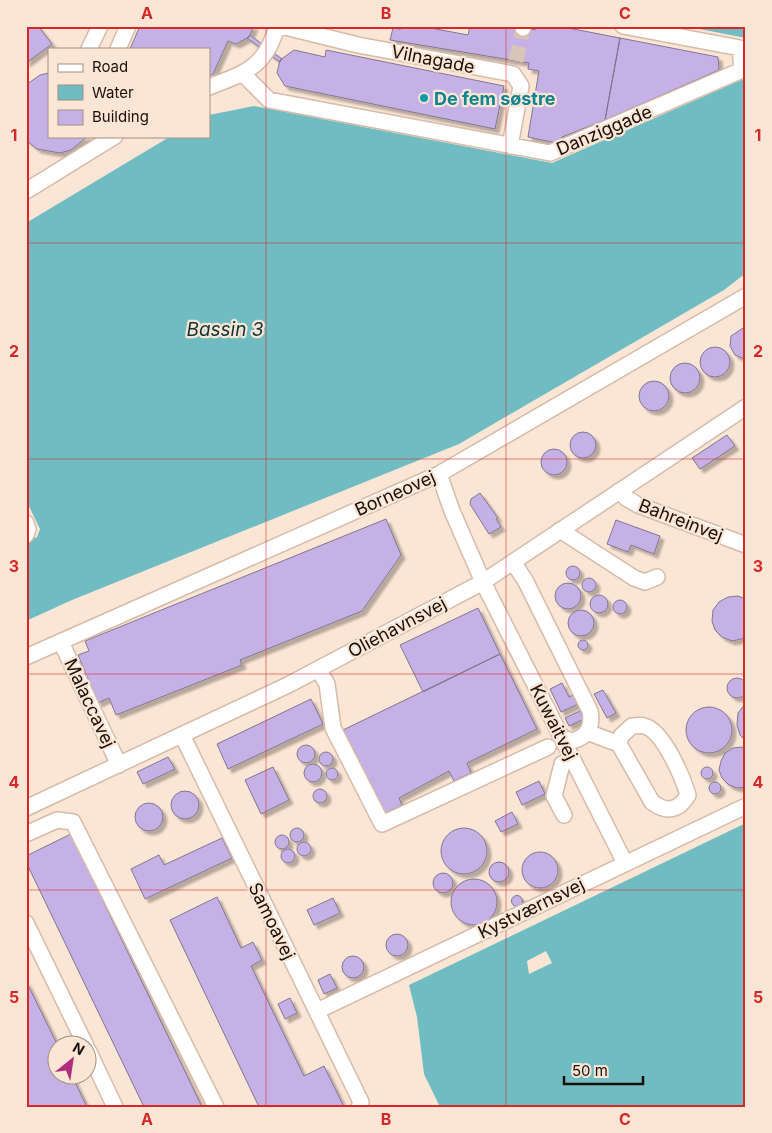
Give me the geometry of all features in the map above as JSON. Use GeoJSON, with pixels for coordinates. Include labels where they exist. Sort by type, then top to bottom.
{"type":"FeatureCollection","features":[{"type":"Feature","properties":{"kind":"street"},"geometry":{"type":"LineString","coordinates":[[89,48],[100,26]]}},
{"type":"Feature","properties":{"kind":"street"},"geometry":{"type":"LineString","coordinates":[[118,48],[128,26]]}},
{"type":"Feature","properties":{"kind":"street"},"geometry":{"type":"LineString","coordinates":[[210,87],[243,74],[255,66],[268,52],[279,26]]}},
{"type":"Feature","properties":{"kind":"street","name":"Vilnagade"},"geometry":{"type":"LineString","coordinates":[[279,26],[358,45],[514,67],[521,86],[510,146]]}},
{"type":"Feature","properties":{"kind":"street"},"geometry":{"type":"LineString","coordinates":[[292,26],[331,26]]}},
{"type":"Feature","properties":{"kind":"street","name":"Danziggade"},"geometry":{"type":"LineString","coordinates":[[243,74],[269,100],[550,153],[742,70],[740,48],[623,26]]}},
{"type":"Feature","properties":{"kind":"street"},"geometry":{"type":"LineString","coordinates":[[26,191],[112,138]]}},
{"type":"Feature","properties":{"kind":"street","name":"Borneovej"},"geometry":{"type":"LineString","coordinates":[[26,657],[439,474],[746,296]]}},
{"type":"Feature","properties":{"kind":"street","name":"Oliehavnsvej"},"geometry":{"type":"LineString","coordinates":[[26,808],[318,669],[483,582],[746,406]]}},
{"type":"Feature","properties":{"kind":"street","name":"Kuwaitvej"},"geometry":{"type":"LineString","coordinates":[[439,474],[483,582],[625,863]]}},
{"type":"Feature","properties":{"kind":"street","name":"Bahreinvej"},"geometry":{"type":"LineString","coordinates":[[619,491],[638,505],[746,545]]}},
{"type":"Feature","properties":{"kind":"street"},"geometry":{"type":"LineString","coordinates":[[26,523],[28,529],[26,534]]}},
{"type":"Feature","properties":{"kind":"street"},"geometry":{"type":"LineString","coordinates":[[560,530],[634,578],[644,582],[657,577]]}},
{"type":"Feature","properties":{"kind":"street"},"geometry":{"type":"LineString","coordinates":[[512,562],[525,580],[590,710],[592,720],[587,732],[572,741],[561,737]]}},
{"type":"Feature","properties":{"kind":"street","name":"Malaccavej"},"geometry":{"type":"LineString","coordinates":[[61,642],[119,765]]}},
{"type":"Feature","properties":{"kind":"street"},"geometry":{"type":"LineString","coordinates":[[318,669],[326,684],[334,728],[382,824],[548,746]]}},
{"type":"Feature","properties":{"kind":"street"},"geometry":{"type":"LineString","coordinates":[[587,732],[619,744],[652,802],[661,808],[673,809],[682,805],[688,795],[684,783],[662,740],[655,732],[645,726],[632,726],[621,736],[619,744]]}},
{"type":"Feature","properties":{"kind":"street","name":"Samoavej"},"geometry":{"type":"LineString","coordinates":[[182,735],[361,1102],[359,1107]]}},
{"type":"Feature","properties":{"kind":"street"},"geometry":{"type":"LineString","coordinates":[[564,815],[554,796],[562,764],[572,759]]}},
{"type":"Feature","properties":{"kind":"street","name":"Kystværnsvej"},"geometry":{"type":"LineString","coordinates":[[316,1012],[746,806]]}},
{"type":"Feature","properties":{"kind":"street"},"geometry":{"type":"LineString","coordinates":[[26,834],[57,820],[73,822],[216,1107]]}},
{"type":"Feature","properties":{"kind":"street"},"geometry":{"type":"LineString","coordinates":[[26,923],[81,1036]]}},
{"type":"Feature","properties":{"kind":"street"},"geometry":{"type":"LineString","coordinates":[[98,1071],[115,1107]]}},
{"type":"Feature","properties":{"kind":"water"},"geometry":{"type":"Polygon","coordinates":[[[684,26],[746,26],[746,38],[684,26]]]}},
{"type":"Feature","properties":{"kind":"water","name":"Bassin 3"},"geometry":{"type":"Polygon","coordinates":[[[746,78],[746,273],[724,290],[459,444],[72,600],[26,621],[26,542],[37,537],[40,529],[26,500],[26,223],[168,138],[210,138],[210,115],[254,106],[552,163],[746,78]]]}},
{"type":"Feature","properties":{"kind":"water"},"geometry":{"type":"Polygon","coordinates":[[[746,823],[746,1107],[440,1107],[424,1074],[417,1017],[409,985],[746,823]],[[546,951],[527,961],[529,974],[552,963],[546,951]]]}},
{"type":"Feature","properties":{"kind":"building"},"geometry":{"type":"Polygon","coordinates":[[[26,26],[38,26],[52,44],[26,63],[26,26]]]}},
{"type":"Feature","properties":{"kind":"building"},"geometry":{"type":"Polygon","coordinates":[[[140,26],[254,26],[249,37],[236,44],[228,41],[213,74],[210,76],[210,48],[130,48],[140,26]]]}},
{"type":"Feature","properties":{"kind":"building"},"geometry":{"type":"Polygon","coordinates":[[[401,26],[420,26],[468,35],[470,26],[515,26],[535,30],[536,26],[558,26],[620,38],[605,120],[562,137],[561,144],[528,137],[539,71],[528,69],[529,63],[390,40],[393,28],[401,29],[401,26]]]}},
{"type":"Feature","properties":{"kind":"building"},"geometry":{"type":"Polygon","coordinates":[[[250,35],[282,59],[280,62],[247,38],[250,35]]]}},
{"type":"Feature","properties":{"kind":"building"},"geometry":{"type":"Polygon","coordinates":[[[620,38],[718,57],[719,70],[605,120],[620,38]]]}},
{"type":"Feature","properties":{"kind":"building","name":"De fem søstre"},"geometry":{"type":"Polygon","coordinates":[[[294,50],[325,57],[326,50],[504,86],[495,129],[285,86],[277,73],[280,60],[294,50]]]}},
{"type":"Feature","properties":{"kind":"building"},"geometry":{"type":"Polygon","coordinates":[[[48,73],[48,138],[86,138],[71,150],[60,153],[37,149],[26,140],[26,85],[40,75],[48,73]]]}},
{"type":"Feature","properties":{"kind":"building"},"geometry":{"type":"Polygon","coordinates":[[[743,328],[746,329],[745,359],[735,355],[730,346],[731,336],[743,328]]]}},
{"type":"Feature","properties":{"kind":"building"},"geometry":{"type":"Polygon","coordinates":[[[715,347],[726,351],[730,362],[726,373],[715,377],[704,373],[700,362],[704,351],[715,347]]]}},
{"type":"Feature","properties":{"kind":"building"},"geometry":{"type":"Polygon","coordinates":[[[685,363],[696,367],[700,378],[696,389],[685,393],[674,389],[670,378],[674,367],[685,363]]]}},
{"type":"Feature","properties":{"kind":"building"},"geometry":{"type":"Polygon","coordinates":[[[654,381],[665,385],[669,396],[665,407],[654,411],[643,407],[639,396],[643,385],[654,381]]]}},
{"type":"Feature","properties":{"kind":"building"},"geometry":{"type":"Polygon","coordinates":[[[583,432],[592,436],[596,445],[592,454],[583,458],[574,454],[570,445],[574,436],[583,432]]]}},
{"type":"Feature","properties":{"kind":"building"},"geometry":{"type":"Polygon","coordinates":[[[727,435],[735,446],[700,469],[692,458],[727,435]]]}},
{"type":"Feature","properties":{"kind":"building"},"geometry":{"type":"Polygon","coordinates":[[[554,449],[563,453],[567,462],[563,471],[554,475],[545,471],[541,462],[545,453],[554,449]]]}},
{"type":"Feature","properties":{"kind":"building"},"geometry":{"type":"Polygon","coordinates":[[[480,493],[498,518],[496,519],[501,527],[489,534],[470,504],[471,499],[480,493]]]}},
{"type":"Feature","properties":{"kind":"building"},"geometry":{"type":"Polygon","coordinates":[[[386,519],[401,555],[362,611],[240,660],[242,665],[116,715],[109,698],[98,703],[78,655],[89,651],[85,641],[386,519]]]}},
{"type":"Feature","properties":{"kind":"building"},"geometry":{"type":"Polygon","coordinates":[[[616,520],[660,536],[654,554],[631,545],[628,552],[607,544],[616,520]]]}},
{"type":"Feature","properties":{"kind":"building"},"geometry":{"type":"Polygon","coordinates":[[[570,566],[576,566],[580,573],[576,580],[570,580],[566,576],[566,570],[570,566]]]}},
{"type":"Feature","properties":{"kind":"building"},"geometry":{"type":"Polygon","coordinates":[[[586,578],[592,578],[596,585],[592,592],[586,592],[582,588],[582,582],[586,578]]]}},
{"type":"Feature","properties":{"kind":"building"},"geometry":{"type":"Polygon","coordinates":[[[568,583],[577,587],[581,596],[577,605],[568,609],[559,605],[555,596],[559,587],[568,583]]]}},
{"type":"Feature","properties":{"kind":"building"},"geometry":{"type":"Polygon","coordinates":[[[599,595],[605,598],[608,604],[605,610],[599,613],[593,610],[590,604],[593,598],[599,595]]]}},
{"type":"Feature","properties":{"kind":"building"},"geometry":{"type":"Polygon","coordinates":[[[738,596],[746,599],[746,638],[732,641],[722,637],[715,630],[712,621],[713,610],[719,602],[728,597],[738,596]]]}},
{"type":"Feature","properties":{"kind":"building"},"geometry":{"type":"Polygon","coordinates":[[[617,600],[623,600],[627,607],[623,614],[617,614],[613,610],[613,604],[617,600]]]}},
{"type":"Feature","properties":{"kind":"building"},"geometry":{"type":"Polygon","coordinates":[[[478,608],[500,654],[423,692],[400,645],[478,608]]]}},
{"type":"Feature","properties":{"kind":"building"},"geometry":{"type":"Polygon","coordinates":[[[581,610],[590,614],[594,623],[590,632],[581,636],[572,632],[568,623],[572,614],[581,610]]]}},
{"type":"Feature","properties":{"kind":"building"},"geometry":{"type":"Polygon","coordinates":[[[581,640],[585,640],[588,645],[587,649],[581,650],[578,647],[578,643],[581,640]]]}},
{"type":"Feature","properties":{"kind":"building"},"geometry":{"type":"Polygon","coordinates":[[[500,654],[537,729],[467,763],[471,773],[454,781],[449,771],[399,798],[402,805],[384,814],[343,730],[500,654]]]}},
{"type":"Feature","properties":{"kind":"building"},"geometry":{"type":"Polygon","coordinates":[[[737,678],[744,681],[747,688],[744,695],[737,698],[730,695],[727,688],[730,681],[737,678]]]}},
{"type":"Feature","properties":{"kind":"building"},"geometry":{"type":"Polygon","coordinates":[[[562,683],[569,697],[573,695],[578,704],[561,712],[550,689],[562,683]]]}},
{"type":"Feature","properties":{"kind":"building"},"geometry":{"type":"Polygon","coordinates":[[[603,690],[616,713],[607,718],[594,694],[603,690]]]}},
{"type":"Feature","properties":{"kind":"building"},"geometry":{"type":"Polygon","coordinates":[[[311,699],[323,724],[228,769],[217,744],[311,699]]]}},
{"type":"Feature","properties":{"kind":"building"},"geometry":{"type":"Polygon","coordinates":[[[746,703],[746,741],[740,735],[737,725],[738,713],[746,703]]]}},
{"type":"Feature","properties":{"kind":"building"},"geometry":{"type":"Polygon","coordinates":[[[709,707],[722,711],[728,717],[732,730],[728,743],[722,749],[709,753],[696,749],[690,743],[686,730],[690,717],[696,711],[709,707]]]}},
{"type":"Feature","properties":{"kind":"building"},"geometry":{"type":"Polygon","coordinates":[[[580,711],[584,719],[569,726],[565,718],[580,711]]]}},
{"type":"Feature","properties":{"kind":"building"},"geometry":{"type":"Polygon","coordinates":[[[306,745],[312,748],[315,754],[312,760],[306,763],[300,760],[297,754],[300,748],[306,745]]]}},
{"type":"Feature","properties":{"kind":"building"},"geometry":{"type":"Polygon","coordinates":[[[742,747],[746,749],[746,787],[737,788],[729,785],[722,778],[719,770],[725,753],[733,748],[742,747]]]}},
{"type":"Feature","properties":{"kind":"building"},"geometry":{"type":"Polygon","coordinates":[[[323,752],[329,752],[333,759],[329,766],[323,766],[319,762],[319,756],[323,752]]]}},
{"type":"Feature","properties":{"kind":"building"},"geometry":{"type":"Polygon","coordinates":[[[168,757],[175,769],[143,784],[137,772],[168,757]]]}},
{"type":"Feature","properties":{"kind":"building"},"geometry":{"type":"Polygon","coordinates":[[[313,764],[319,767],[322,773],[319,779],[313,782],[307,779],[304,773],[307,767],[313,764]]]}},
{"type":"Feature","properties":{"kind":"building"},"geometry":{"type":"Polygon","coordinates":[[[273,767],[289,800],[261,814],[245,780],[273,767]]]}},
{"type":"Feature","properties":{"kind":"building"},"geometry":{"type":"Polygon","coordinates":[[[705,767],[709,767],[713,773],[709,779],[705,779],[701,775],[701,771],[705,767]]]}},
{"type":"Feature","properties":{"kind":"building"},"geometry":{"type":"Polygon","coordinates":[[[332,768],[338,774],[332,780],[326,774],[332,768]]]}},
{"type":"Feature","properties":{"kind":"building"},"geometry":{"type":"Polygon","coordinates":[[[539,781],[545,794],[522,805],[516,792],[539,781]]]}},
{"type":"Feature","properties":{"kind":"building"},"geometry":{"type":"Polygon","coordinates":[[[713,782],[717,782],[721,788],[717,794],[713,794],[709,790],[709,786],[713,782]]]}},
{"type":"Feature","properties":{"kind":"building"},"geometry":{"type":"Polygon","coordinates":[[[320,789],[325,791],[327,796],[325,801],[320,803],[315,801],[313,796],[315,791],[320,789]]]}},
{"type":"Feature","properties":{"kind":"building"},"geometry":{"type":"Polygon","coordinates":[[[185,791],[195,795],[199,805],[195,815],[185,819],[175,815],[171,805],[175,795],[185,791]]]}},
{"type":"Feature","properties":{"kind":"building"},"geometry":{"type":"Polygon","coordinates":[[[149,803],[159,807],[163,817],[159,827],[149,831],[139,827],[135,817],[139,807],[149,803]]]}},
{"type":"Feature","properties":{"kind":"building"},"geometry":{"type":"Polygon","coordinates":[[[512,812],[518,824],[501,832],[495,821],[512,812]]]}},
{"type":"Feature","properties":{"kind":"building"},"geometry":{"type":"Polygon","coordinates":[[[294,828],[300,828],[304,835],[300,842],[294,842],[290,838],[290,832],[294,828]]]}},
{"type":"Feature","properties":{"kind":"building"},"geometry":{"type":"Polygon","coordinates":[[[464,828],[477,832],[483,838],[487,851],[483,864],[477,870],[464,874],[451,870],[445,864],[441,851],[445,838],[451,832],[464,828]]]}},
{"type":"Feature","properties":{"kind":"building"},"geometry":{"type":"Polygon","coordinates":[[[71,834],[202,1107],[144,1107],[26,862],[26,856],[71,834]]]}},
{"type":"Feature","properties":{"kind":"building"},"geometry":{"type":"Polygon","coordinates":[[[279,835],[285,835],[289,842],[285,849],[279,849],[275,845],[275,839],[279,835]]]}},
{"type":"Feature","properties":{"kind":"building"},"geometry":{"type":"Polygon","coordinates":[[[222,838],[232,858],[145,899],[131,869],[159,855],[164,865],[222,838]]]}},
{"type":"Feature","properties":{"kind":"building"},"geometry":{"type":"Polygon","coordinates":[[[301,842],[307,842],[311,849],[307,856],[301,856],[297,852],[297,846],[301,842]]]}},
{"type":"Feature","properties":{"kind":"building"},"geometry":{"type":"Polygon","coordinates":[[[285,849],[291,849],[295,856],[291,863],[285,863],[281,859],[281,853],[285,849]]]}},
{"type":"Feature","properties":{"kind":"building"},"geometry":{"type":"Polygon","coordinates":[[[540,852],[553,857],[558,870],[553,883],[540,888],[527,883],[522,870],[527,857],[540,852]]]}},
{"type":"Feature","properties":{"kind":"building"},"geometry":{"type":"Polygon","coordinates":[[[499,862],[506,865],[509,872],[506,879],[499,882],[492,879],[489,872],[492,865],[499,862]]]}},
{"type":"Feature","properties":{"kind":"building"},"geometry":{"type":"Polygon","coordinates":[[[443,873],[450,876],[453,883],[450,890],[443,893],[436,890],[433,883],[436,876],[443,873]]]}},
{"type":"Feature","properties":{"kind":"building"},"geometry":{"type":"Polygon","coordinates":[[[474,879],[487,883],[493,889],[497,902],[493,915],[487,921],[474,925],[461,921],[455,915],[451,902],[455,889],[461,883],[474,879]]]}},
{"type":"Feature","properties":{"kind":"building"},"geometry":{"type":"Polygon","coordinates":[[[517,895],[523,901],[517,907],[511,901],[517,895]]]}},
{"type":"Feature","properties":{"kind":"building"},"geometry":{"type":"Polygon","coordinates":[[[217,897],[241,948],[253,942],[262,960],[251,966],[304,1076],[324,1066],[344,1107],[259,1107],[170,920],[217,897]]]}},
{"type":"Feature","properties":{"kind":"building"},"geometry":{"type":"Polygon","coordinates":[[[333,898],[340,913],[314,925],[307,910],[333,898]]]}},
{"type":"Feature","properties":{"kind":"building"},"geometry":{"type":"Polygon","coordinates":[[[393,934],[401,934],[408,941],[408,949],[401,956],[393,956],[386,949],[386,941],[393,934]]]}},
{"type":"Feature","properties":{"kind":"building"},"geometry":{"type":"Polygon","coordinates":[[[349,956],[357,956],[364,963],[364,971],[357,978],[349,978],[342,971],[342,963],[349,956]]]}},
{"type":"Feature","properties":{"kind":"building"},"geometry":{"type":"Polygon","coordinates":[[[330,974],[337,988],[324,994],[318,980],[330,974]]]}},
{"type":"Feature","properties":{"kind":"building"},"geometry":{"type":"Polygon","coordinates":[[[26,981],[53,1036],[48,1036],[48,1086],[77,1086],[87,1107],[26,1107],[26,981]]]}},
{"type":"Feature","properties":{"kind":"building"},"geometry":{"type":"Polygon","coordinates":[[[290,998],[297,1013],[285,1019],[278,1004],[290,998]]]}},
{"type":"Feature","properties":{"kind":"tunnel"},"geometry":{"type":"LineString","coordinates":[[516,61],[523,28]]}},
{"type":"Feature","properties":{"kind":"place","name":"De fem søstre"},"geometry":{"type":"Point","coordinates":[424,98]}}]}
